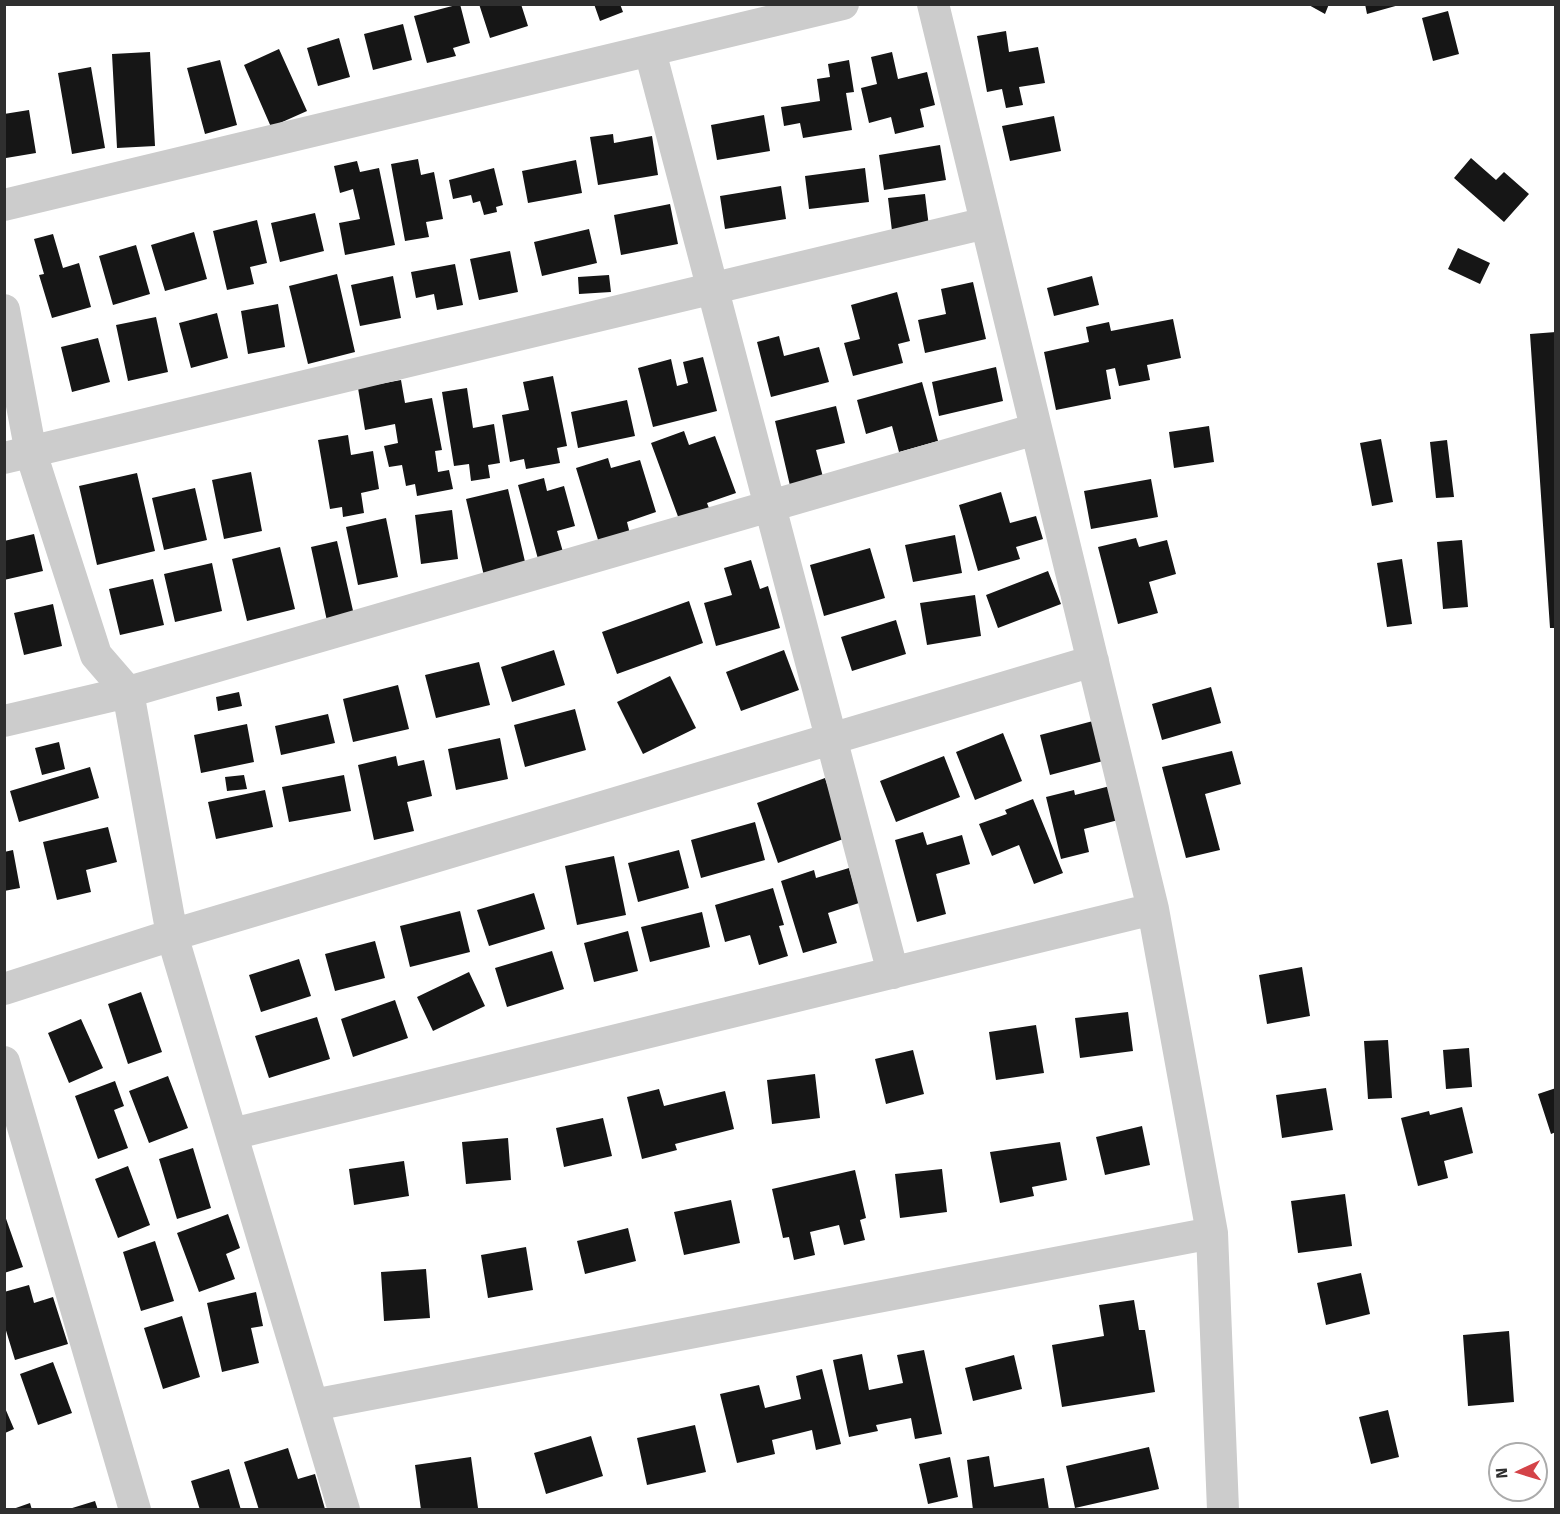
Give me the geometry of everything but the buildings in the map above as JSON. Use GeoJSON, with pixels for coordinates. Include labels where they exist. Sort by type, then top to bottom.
{"type":"FeatureCollection","features":[{"type":"Feature","properties":{"kind":"street"},"geometry":{"type":"LineString","coordinates":[[4,205],[843,4]]}},
{"type":"Feature","properties":{"kind":"street"},"geometry":{"type":"LineString","coordinates":[[933,4],[1153,909],[1212,1233],[1223,1509]]}},
{"type":"Feature","properties":{"kind":"street"},"geometry":{"type":"LineString","coordinates":[[650,51],[893,973]]}},
{"type":"Feature","properties":{"kind":"street"},"geometry":{"type":"LineString","coordinates":[[18,455],[986,224]]}},
{"type":"Feature","properties":{"kind":"street"},"geometry":{"type":"LineString","coordinates":[[4,310],[18,455],[96,655],[128,692],[172,935],[344,1509]]}},
{"type":"Feature","properties":{"kind":"street"},"geometry":{"type":"LineString","coordinates":[[4,721],[128,692],[1036,429]]}},
{"type":"Feature","properties":{"kind":"street"},"geometry":{"type":"LineString","coordinates":[[4,989],[172,935],[1093,661]]}},
{"type":"Feature","properties":{"kind":"street"},"geometry":{"type":"LineString","coordinates":[[232,1134],[1153,909]]}},
{"type":"Feature","properties":{"kind":"street"},"geometry":{"type":"LineString","coordinates":[[4,1062],[135,1509]]}},
{"type":"Feature","properties":{"kind":"street"},"geometry":{"type":"LineString","coordinates":[[313,1406],[1212,1233]]}}]}
